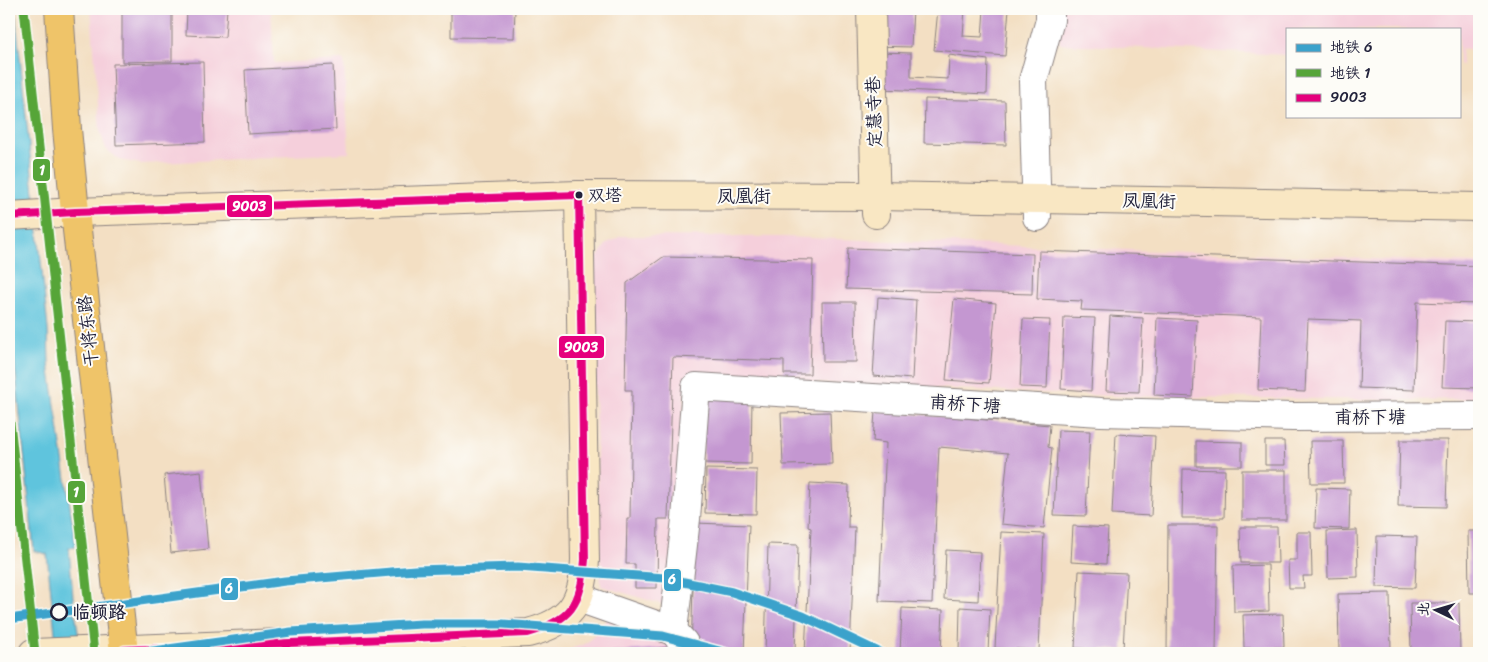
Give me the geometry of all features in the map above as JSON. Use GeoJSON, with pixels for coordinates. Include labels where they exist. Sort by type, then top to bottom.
{"type":"FeatureCollection","features":[{"type":"Feature","properties":{"kind":"main road","name":"干将东路"},"geometry":{"type":"LineString","coordinates":[[59,9],[67,129],[67,213],[117,651]]}},
{"type":"Feature","properties":{"kind":"main road","name":"定慧寺巷"},"geometry":{"type":"LineString","coordinates":[[871,9],[876,205]]}},
{"type":"Feature","properties":{"kind":"main road","name":"凤凰街"},"geometry":{"type":"LineString","coordinates":[[9,216],[67,213],[579,203],[1037,208],[1479,225]]}},
{"type":"Feature","properties":{"kind":"main road"},"geometry":{"type":"LineString","coordinates":[[33,653],[528,633],[558,621],[572,608],[579,598],[584,574],[586,544],[579,203]]}},
{"type":"Feature","properties":{"kind":"main road","name":"凤凰街"},"geometry":{"type":"LineString","coordinates":[[1037,208],[1479,207]]}},
{"type":"Feature","properties":{"kind":"street"},"geometry":{"type":"LineString","coordinates":[[1037,208],[1033,80],[1050,20],[1050,9]]}},
{"type":"Feature","properties":{"kind":"street","name":"甫桥下塘"},"geometry":{"type":"LineString","coordinates":[[679,642],[696,387],[1110,412],[1293,417],[1479,416]]}},
{"type":"Feature","properties":{"kind":"street"},"geometry":{"type":"LineString","coordinates":[[579,598],[657,624],[679,642]]}},
{"type":"Feature","properties":{"kind":"shaded area"},"geometry":{"type":"Polygon","coordinates":[[[91,9],[271,9],[274,63],[344,60],[349,153],[141,164],[120,160],[106,149],[100,131],[91,9]]]}},
{"type":"Feature","properties":{"kind":"shaded area"},"geometry":{"type":"Polygon","coordinates":[[[1053,9],[1479,9],[1479,50],[1461,49],[1462,65],[1460,64],[1460,28],[1286,28],[1286,55],[1060,44],[1053,9]]]}},
{"type":"Feature","properties":{"kind":"shaded area"},"geometry":{"type":"Polygon","coordinates":[[[621,236],[783,237],[1479,263],[1479,399],[1400,400],[1114,396],[686,377],[668,606],[601,586],[591,274],[597,258],[607,243],[621,236]]]}},
{"type":"Feature","properties":{"kind":"shaded area"},"geometry":{"type":"Polygon","coordinates":[[[607,619],[675,643],[676,653],[519,653],[568,650],[587,643],[607,619]]]}},
{"type":"Feature","properties":{"kind":"water"},"geometry":{"type":"Polygon","coordinates":[[[9,9],[15,9],[48,329],[49,364],[76,547],[69,548],[73,597],[81,653],[57,653],[47,554],[34,551],[9,308],[9,9]]]}},
{"type":"Feature","properties":{"kind":"building"},"geometry":{"type":"Polygon","coordinates":[[[122,9],[172,9],[172,61],[122,62],[122,9]]]}},
{"type":"Feature","properties":{"kind":"building"},"geometry":{"type":"Polygon","coordinates":[[[187,9],[227,9],[225,37],[186,35],[187,9]]]}},
{"type":"Feature","properties":{"kind":"building"},"geometry":{"type":"Polygon","coordinates":[[[451,9],[515,9],[514,38],[451,37],[451,9]]]}},
{"type":"Feature","properties":{"kind":"building"},"geometry":{"type":"Polygon","coordinates":[[[873,9],[913,9],[911,47],[872,46],[873,9]]]}},
{"type":"Feature","properties":{"kind":"building"},"geometry":{"type":"Polygon","coordinates":[[[938,9],[965,9],[963,36],[982,37],[984,9],[1009,9],[1005,56],[934,50],[938,9]]]}},
{"type":"Feature","properties":{"kind":"building"},"geometry":{"type":"Polygon","coordinates":[[[881,52],[911,53],[911,77],[948,79],[949,55],[988,60],[987,94],[882,89],[881,52]]]}},
{"type":"Feature","properties":{"kind":"building"},"geometry":{"type":"Polygon","coordinates":[[[203,62],[205,142],[116,145],[113,64],[203,62]]]}},
{"type":"Feature","properties":{"kind":"building"},"geometry":{"type":"Polygon","coordinates":[[[333,65],[336,129],[248,134],[245,70],[333,65]]]}},
{"type":"Feature","properties":{"kind":"building"},"geometry":{"type":"Polygon","coordinates":[[[925,99],[1005,101],[1006,145],[924,143],[925,99]]]}},
{"type":"Feature","properties":{"kind":"building"},"geometry":{"type":"Polygon","coordinates":[[[848,248],[1033,254],[1032,294],[846,289],[848,248]]]}},
{"type":"Feature","properties":{"kind":"building"},"geometry":{"type":"Polygon","coordinates":[[[1039,251],[1479,266],[1479,304],[1417,302],[1414,390],[1359,388],[1361,321],[1308,319],[1305,392],[1258,390],[1261,317],[1081,310],[1082,301],[1037,299],[1039,251]]]}},
{"type":"Feature","properties":{"kind":"building"},"geometry":{"type":"Polygon","coordinates":[[[663,257],[813,260],[810,374],[784,374],[784,361],[673,357],[668,519],[658,519],[657,588],[635,588],[635,564],[626,564],[627,519],[630,519],[632,390],[625,390],[627,283],[663,257]]]}},
{"type":"Feature","properties":{"kind":"building"},"geometry":{"type":"Polygon","coordinates":[[[878,297],[916,300],[912,379],[873,376],[878,297]]]}},
{"type":"Feature","properties":{"kind":"building"},"geometry":{"type":"Polygon","coordinates":[[[954,299],[996,303],[989,383],[946,380],[954,299]]]}},
{"type":"Feature","properties":{"kind":"building"},"geometry":{"type":"Polygon","coordinates":[[[822,302],[855,302],[856,362],[823,362],[822,302]]]}},
{"type":"Feature","properties":{"kind":"building"},"geometry":{"type":"Polygon","coordinates":[[[1110,316],[1143,318],[1139,392],[1106,391],[1110,316]]]}},
{"type":"Feature","properties":{"kind":"building"},"geometry":{"type":"Polygon","coordinates":[[[1064,317],[1095,318],[1091,391],[1061,389],[1064,317]]]}},
{"type":"Feature","properties":{"kind":"building"},"geometry":{"type":"Polygon","coordinates":[[[1157,318],[1197,320],[1193,397],[1154,395],[1157,318]]]}},
{"type":"Feature","properties":{"kind":"building"},"geometry":{"type":"Polygon","coordinates":[[[1023,319],[1050,320],[1047,388],[1020,387],[1023,319]]]}},
{"type":"Feature","properties":{"kind":"building"},"geometry":{"type":"Polygon","coordinates":[[[1445,321],[1479,322],[1479,388],[1442,387],[1445,321]]]}},
{"type":"Feature","properties":{"kind":"building"},"geometry":{"type":"Polygon","coordinates":[[[703,398],[752,398],[751,464],[703,463],[703,398]]]}},
{"type":"Feature","properties":{"kind":"building"},"geometry":{"type":"Polygon","coordinates":[[[875,411],[1050,425],[1048,447],[1052,448],[1044,528],[1001,524],[1008,453],[939,447],[932,603],[879,601],[886,443],[873,441],[875,411]]]}},
{"type":"Feature","properties":{"kind":"building"},"geometry":{"type":"Polygon","coordinates":[[[830,412],[832,464],[783,465],[781,413],[830,412]]]}},
{"type":"Feature","properties":{"kind":"building"},"geometry":{"type":"Polygon","coordinates":[[[1058,430],[1090,431],[1086,516],[1054,515],[1058,430]]]}},
{"type":"Feature","properties":{"kind":"building"},"geometry":{"type":"Polygon","coordinates":[[[1116,434],[1155,436],[1151,516],[1112,514],[1116,434]]]}},
{"type":"Feature","properties":{"kind":"building"},"geometry":{"type":"Polygon","coordinates":[[[1400,440],[1448,440],[1446,507],[1398,506],[1400,440]]]}},
{"type":"Feature","properties":{"kind":"building"},"geometry":{"type":"Polygon","coordinates":[[[1196,441],[1242,442],[1242,466],[1196,466],[1196,441]]]}},
{"type":"Feature","properties":{"kind":"building"},"geometry":{"type":"Polygon","coordinates":[[[1265,441],[1284,441],[1285,465],[1265,465],[1265,441]]]}},
{"type":"Feature","properties":{"kind":"building"},"geometry":{"type":"Polygon","coordinates":[[[1310,441],[1343,441],[1344,483],[1311,483],[1310,441]]]}},
{"type":"Feature","properties":{"kind":"building"},"geometry":{"type":"Polygon","coordinates":[[[706,469],[757,470],[756,514],[705,513],[706,469]]]}},
{"type":"Feature","properties":{"kind":"building"},"geometry":{"type":"Polygon","coordinates":[[[1183,469],[1225,470],[1224,518],[1182,518],[1183,469]]]}},
{"type":"Feature","properties":{"kind":"building"},"geometry":{"type":"Polygon","coordinates":[[[1242,470],[1286,470],[1286,520],[1242,520],[1242,470]]]}},
{"type":"Feature","properties":{"kind":"building"},"geometry":{"type":"Polygon","coordinates":[[[201,471],[208,549],[171,553],[164,475],[201,471]]]}},
{"type":"Feature","properties":{"kind":"building"},"geometry":{"type":"Polygon","coordinates":[[[810,483],[849,485],[848,527],[855,527],[850,653],[805,653],[811,528],[808,527],[810,483]]]}},
{"type":"Feature","properties":{"kind":"building"},"geometry":{"type":"Polygon","coordinates":[[[1316,488],[1350,489],[1349,529],[1315,528],[1316,488]]]}},
{"type":"Feature","properties":{"kind":"building"},"geometry":{"type":"Polygon","coordinates":[[[695,523],[749,525],[744,653],[691,653],[695,523]]]}},
{"type":"Feature","properties":{"kind":"building"},"geometry":{"type":"Polygon","coordinates":[[[1168,525],[1218,525],[1216,653],[1167,653],[1168,525]]]}},
{"type":"Feature","properties":{"kind":"building"},"geometry":{"type":"Polygon","coordinates":[[[1073,526],[1108,528],[1106,564],[1071,562],[1073,526]]]}},
{"type":"Feature","properties":{"kind":"building"},"geometry":{"type":"Polygon","coordinates":[[[1240,527],[1277,527],[1278,563],[1241,563],[1240,527]]]}},
{"type":"Feature","properties":{"kind":"building"},"geometry":{"type":"Polygon","coordinates":[[[1357,530],[1358,577],[1328,578],[1327,531],[1357,530]]]}},
{"type":"Feature","properties":{"kind":"building"},"geometry":{"type":"Polygon","coordinates":[[[1468,531],[1479,531],[1479,593],[1469,593],[1468,531]]]}},
{"type":"Feature","properties":{"kind":"building"},"geometry":{"type":"Polygon","coordinates":[[[1001,532],[1044,534],[1039,650],[995,648],[1001,532]]]}},
{"type":"Feature","properties":{"kind":"building"},"geometry":{"type":"Polygon","coordinates":[[[1297,532],[1311,532],[1312,576],[1303,576],[1304,588],[1289,588],[1288,560],[1297,560],[1297,532]]]}},
{"type":"Feature","properties":{"kind":"building"},"geometry":{"type":"Polygon","coordinates":[[[1377,536],[1417,537],[1415,588],[1376,587],[1377,536]]]}},
{"type":"Feature","properties":{"kind":"building"},"geometry":{"type":"Polygon","coordinates":[[[768,544],[798,545],[795,653],[765,653],[768,544]]]}},
{"type":"Feature","properties":{"kind":"building"},"geometry":{"type":"Polygon","coordinates":[[[946,550],[980,552],[978,601],[944,599],[946,550]]]}},
{"type":"Feature","properties":{"kind":"building"},"geometry":{"type":"Polygon","coordinates":[[[1268,565],[1269,611],[1234,612],[1233,566],[1268,565]]]}},
{"type":"Feature","properties":{"kind":"building"},"geometry":{"type":"Polygon","coordinates":[[[1079,571],[1127,573],[1123,650],[1075,648],[1079,571]]]}},
{"type":"Feature","properties":{"kind":"building"},"geometry":{"type":"Polygon","coordinates":[[[1390,593],[1391,653],[1339,653],[1338,594],[1390,593]]]}},
{"type":"Feature","properties":{"kind":"building"},"geometry":{"type":"Polygon","coordinates":[[[1410,603],[1459,603],[1460,653],[1411,653],[1410,603]]]}},
{"type":"Feature","properties":{"kind":"building"},"geometry":{"type":"Polygon","coordinates":[[[960,607],[990,609],[988,653],[959,651],[960,607]]]}},
{"type":"Feature","properties":{"kind":"building"},"geometry":{"type":"Polygon","coordinates":[[[902,608],[943,610],[941,653],[900,653],[902,608]]]}},
{"type":"Feature","properties":{"kind":"building"},"geometry":{"type":"Polygon","coordinates":[[[1283,614],[1284,647],[1244,648],[1243,615],[1283,614]]]}},
{"type":"Feature","properties":{"kind":"building"},"geometry":{"type":"Polygon","coordinates":[[[675,647],[676,653],[612,653],[612,652],[675,647]]]}},
{"type":"Feature","properties":{"kind":"metro line","name":"1"},"geometry":{"type":"LineString","coordinates":[[24,9],[94,653]]}},
{"type":"Feature","properties":{"kind":"metro line","name":"1"},"geometry":{"type":"LineString","coordinates":[[9,413],[35,653]]}},
{"type":"Feature","properties":{"kind":"metro line","name":"6"},"geometry":{"type":"LineString","coordinates":[[9,619],[285,581],[415,570],[518,567],[665,578],[732,592],[803,616],[881,653]]}},
{"type":"Feature","properties":{"kind":"metro line","name":"6"},"geometry":{"type":"LineString","coordinates":[[139,653],[291,632],[422,624],[503,624],[663,636],[727,653]]}},
{"type":"Feature","properties":{"kind":"transit line","name":"9003"},"geometry":{"type":"LineString","coordinates":[[9,216],[75,212],[579,195],[585,560],[577,599],[564,616],[543,628],[528,633],[124,650],[124,653]]}},
{"type":"Feature","properties":{"kind":"place","name":"双塔"},"geometry":{"type":"Point","coordinates":[579,195]}},
{"type":"Feature","properties":{"kind":"place","name":"临顿路"},"geometry":{"type":"Point","coordinates":[59,612]}}]}
